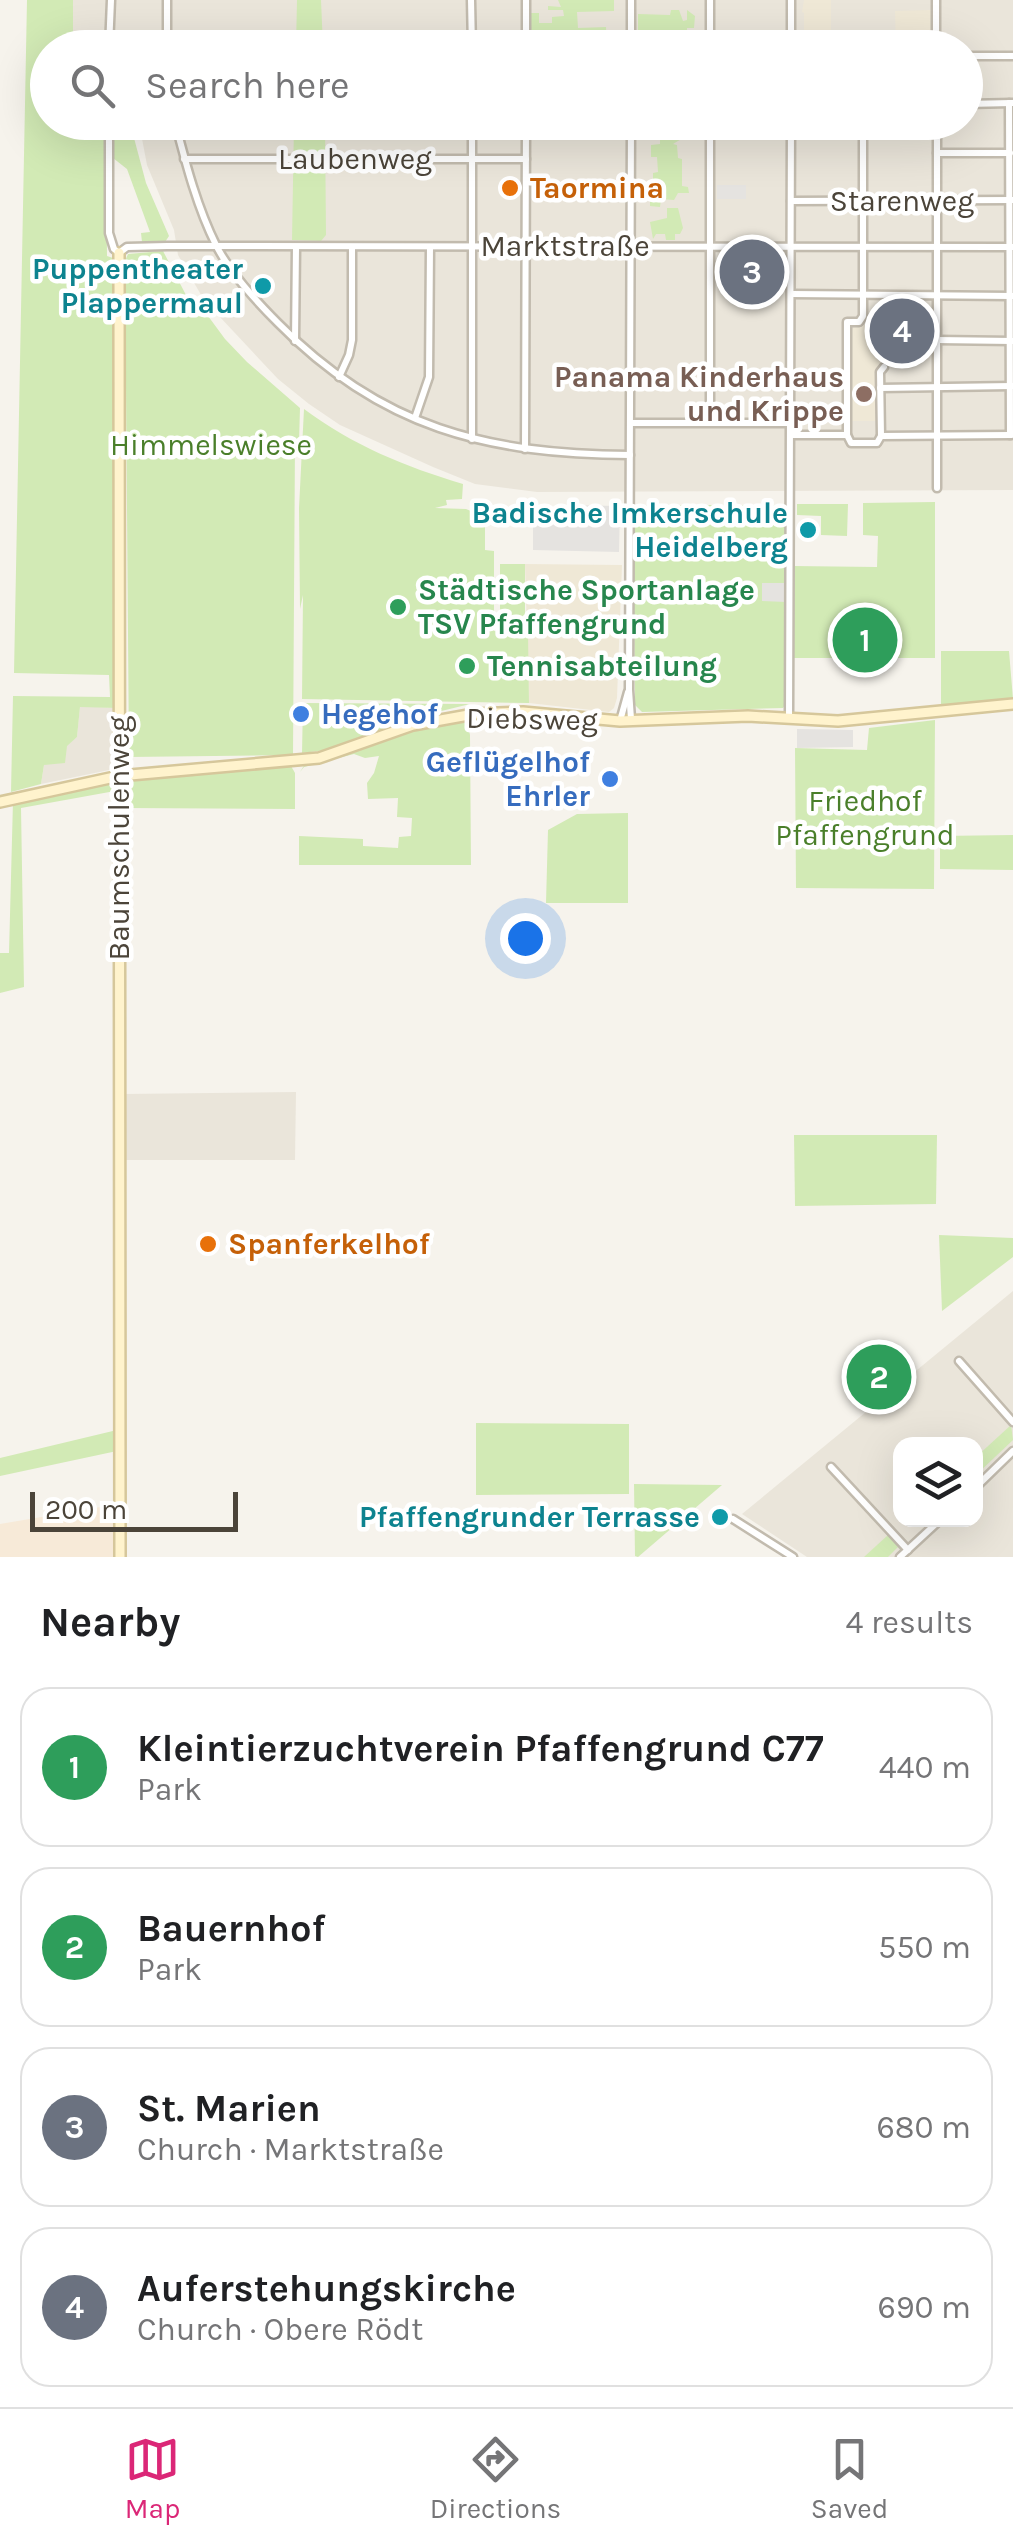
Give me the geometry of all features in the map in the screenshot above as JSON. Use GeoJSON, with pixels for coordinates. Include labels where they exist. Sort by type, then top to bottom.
{"type":"FeatureCollection","features":[{"type":"Feature","properties":{"kind":"street"},"geometry":{"type":"LineString","coordinates":[[110,30],[111,0]]}},
{"type":"Feature","properties":{"kind":"street"},"geometry":{"type":"LineString","coordinates":[[167,0],[167,30]]}},
{"type":"Feature","properties":{"kind":"street"},"geometry":{"type":"LineString","coordinates":[[471,0],[472,30]]}},
{"type":"Feature","properties":{"kind":"street"},"geometry":{"type":"LineString","coordinates":[[526,0],[526,30]]}},
{"type":"Feature","properties":{"kind":"street"},"geometry":{"type":"LineString","coordinates":[[631,0],[631,30]]}},
{"type":"Feature","properties":{"kind":"street"},"geometry":{"type":"LineString","coordinates":[[710,0],[710,30]]}},
{"type":"Feature","properties":{"kind":"street"},"geometry":{"type":"LineString","coordinates":[[791,0],[791,30]]}},
{"type":"Feature","properties":{"kind":"street"},"geometry":{"type":"LineString","coordinates":[[936,0],[936,30]]}},
{"type":"Feature","properties":{"kind":"street"},"geometry":{"type":"LineString","coordinates":[[983,56],[1013,56]]}},
{"type":"Feature","properties":{"kind":"street"},"geometry":{"type":"LineString","coordinates":[[881,436],[1011,435],[1011,103],[983,104]]}},
{"type":"Feature","properties":{"kind":"street","name":"Baumschulenweg"},"geometry":{"type":"LineString","coordinates":[[108,140],[109,234],[119,253],[120,1557]]}},
{"type":"Feature","properties":{"kind":"street"},"geometry":{"type":"LineString","coordinates":[[179,140],[218,248],[266,311],[339,377],[414,418],[472,439],[562,455],[630,455]]}},
{"type":"Feature","properties":{"kind":"street"},"geometry":{"type":"LineString","coordinates":[[472,140],[472,439]]}},
{"type":"Feature","properties":{"kind":"street"},"geometry":{"type":"LineString","coordinates":[[525,449],[526,140]]}},
{"type":"Feature","properties":{"kind":"street"},"geometry":{"type":"LineString","coordinates":[[631,140],[631,716]]}},
{"type":"Feature","properties":{"kind":"street"},"geometry":{"type":"LineString","coordinates":[[710,140],[710,422]]}},
{"type":"Feature","properties":{"kind":"street"},"geometry":{"type":"LineString","coordinates":[[789,718],[791,140]]}},
{"type":"Feature","properties":{"kind":"street"},"geometry":{"type":"LineString","coordinates":[[863,140],[862,319],[847,322],[847,435],[851,443],[876,442],[881,436],[880,372],[884,367]]}},
{"type":"Feature","properties":{"kind":"street"},"geometry":{"type":"LineString","coordinates":[[936,140],[938,488]]}},
{"type":"Feature","properties":{"kind":"street"},"geometry":{"type":"LineString","coordinates":[[936,153],[1011,153]]}},
{"type":"Feature","properties":{"kind":"street","name":"Laubenweg"},"geometry":{"type":"LineString","coordinates":[[184,159],[526,159]]}},
{"type":"Feature","properties":{"kind":"street","name":"Starenweg"},"geometry":{"type":"LineString","coordinates":[[791,200],[1011,200]]}},
{"type":"Feature","properties":{"kind":"street"},"geometry":{"type":"LineString","coordinates":[[414,418],[429,376],[430,246]]}},
{"type":"Feature","properties":{"kind":"street","name":"Marktstraße"},"geometry":{"type":"LineString","coordinates":[[119,253],[131,247],[1012,246]]}},
{"type":"Feature","properties":{"kind":"street"},"geometry":{"type":"LineString","coordinates":[[339,377],[350,355],[352,340],[352,247]]}},
{"type":"Feature","properties":{"kind":"street"},"geometry":{"type":"LineString","coordinates":[[295,341],[296,248]]}},
{"type":"Feature","properties":{"kind":"street"},"geometry":{"type":"LineString","coordinates":[[792,294],[1011,296]]}},
{"type":"Feature","properties":{"kind":"street"},"geometry":{"type":"LineString","coordinates":[[938,340],[1011,341]]}},
{"type":"Feature","properties":{"kind":"street"},"geometry":{"type":"LineString","coordinates":[[880,388],[1011,386]]}},
{"type":"Feature","properties":{"kind":"street"},"geometry":{"type":"LineString","coordinates":[[632,423],[790,423]]}},
{"type":"Feature","properties":{"kind":"street"},"geometry":{"type":"LineString","coordinates":[[791,435],[847,435]]}},
{"type":"Feature","properties":{"kind":"street"},"geometry":{"type":"LineString","coordinates":[[620,721],[628,690]]}},
{"type":"Feature","properties":{"kind":"street","name":"Diebsweg"},"geometry":{"type":"LineString","coordinates":[[0,802],[119,776],[320,758],[413,726],[474,714],[523,712],[620,721],[631,716],[864,720],[1013,704]]}},
{"type":"Feature","properties":{"kind":"street"},"geometry":{"type":"LineString","coordinates":[[959,1361],[1013,1422]]}},
{"type":"Feature","properties":{"kind":"street"},"geometry":{"type":"LineString","coordinates":[[983,1480],[1013,1451]]}},
{"type":"Feature","properties":{"kind":"street"},"geometry":{"type":"LineString","coordinates":[[831,1467],[908,1550]]}},
{"type":"Feature","properties":{"kind":"street"},"geometry":{"type":"LineString","coordinates":[[734,1518],[793,1557]]}},
{"type":"Feature","properties":{"kind":"street"},"geometry":{"type":"LineString","coordinates":[[900,1557],[933,1527]]}},
{"type":"Feature","properties":{"kind":"shaded area"},"geometry":{"type":"Polygon","coordinates":[[[73,0],[1013,0],[1013,490],[537,492],[475,484],[340,425],[278,379],[204,300],[178,255],[174,230],[147,165],[142,140],[983,140],[983,30],[73,30],[73,0]]]}},
{"type":"Feature","properties":{"kind":"shaded area"},"geometry":{"type":"Polygon","coordinates":[[[804,0],[831,0],[831,30],[804,30],[804,0]]]}},
{"type":"Feature","properties":{"kind":"shaded area"},"geometry":{"type":"Polygon","coordinates":[[[931,10],[932,30],[896,30],[895,11],[931,10]]]}},
{"type":"Feature","properties":{"kind":"shaded area"},"geometry":{"type":"Polygon","coordinates":[[[717,185],[746,185],[746,199],[717,199],[717,185]]]}},
{"type":"Feature","properties":{"kind":"shaded area","name":"Panama Kinderhaus und Krippe"},"geometry":{"type":"Polygon","coordinates":[[[883,324],[882,366],[877,367],[877,421],[852,421],[852,329],[883,324]]]}},
{"type":"Feature","properties":{"kind":"shaded area"},"geometry":{"type":"Polygon","coordinates":[[[559,505],[620,506],[619,552],[533,550],[533,515],[559,515],[559,505]]]}},
{"type":"Feature","properties":{"kind":"shaded area"},"geometry":{"type":"Polygon","coordinates":[[[525,564],[622,565],[617,698],[609,712],[529,703],[525,564]]]}},
{"type":"Feature","properties":{"kind":"shaded area"},"geometry":{"type":"Polygon","coordinates":[[[762,583],[786,583],[786,602],[762,601],[762,583]]]}},
{"type":"Feature","properties":{"kind":"shaded area"},"geometry":{"type":"Polygon","coordinates":[[[80,706],[116,708],[114,769],[41,784],[44,765],[77,737],[80,706]]]}},
{"type":"Feature","properties":{"kind":"shaded area"},"geometry":{"type":"Polygon","coordinates":[[[797,729],[853,730],[853,747],[797,748],[797,729]]]}},
{"type":"Feature","properties":{"kind":"shaded area"},"geometry":{"type":"Polygon","coordinates":[[[296,1092],[295,1160],[125,1160],[123,1094],[296,1092]]]}},
{"type":"Feature","properties":{"kind":"shaded area"},"geometry":{"type":"Polygon","coordinates":[[[1013,1291],[1013,1557],[807,1557],[742,1514],[1013,1291]]]}},
{"type":"Feature","properties":{"kind":"shaded area"},"geometry":{"type":"Polygon","coordinates":[[[118,1504],[117,1557],[0,1557],[0,1524],[118,1504]]]}},
{"type":"Feature","properties":{"kind":"green space"},"geometry":{"type":"Polygon","coordinates":[[[27,0],[73,0],[73,30],[30,30],[30,140],[106,140],[107,256],[113,258],[115,267],[116,708],[80,707],[77,737],[67,746],[65,763],[44,765],[41,784],[11,792],[13,696],[110,697],[109,675],[14,673],[27,0]]]}},
{"type":"Feature","properties":{"kind":"green space"},"geometry":{"type":"Polygon","coordinates":[[[297,0],[321,0],[322,30],[296,30],[297,0]]]}},
{"type":"Feature","properties":{"kind":"green space"},"geometry":{"type":"Polygon","coordinates":[[[558,0],[614,0],[614,11],[577,12],[578,28],[606,30],[530,30],[529,13],[539,13],[539,23],[552,23],[552,17],[564,16],[563,10],[548,10],[548,6],[561,7],[558,0]]]}},
{"type":"Feature","properties":{"kind":"green space"},"geometry":{"type":"Polygon","coordinates":[[[671,10],[679,10],[683,21],[687,20],[687,10],[695,16],[694,28],[638,30],[638,14],[670,15],[671,10]]]}},
{"type":"Feature","properties":{"kind":"green space"},"geometry":{"type":"Polygon","coordinates":[[[113,140],[135,140],[146,183],[169,236],[165,242],[142,242],[141,233],[150,232],[127,169],[113,158],[113,140]]]}},
{"type":"Feature","properties":{"kind":"green space"},"geometry":{"type":"Polygon","coordinates":[[[294,140],[325,140],[326,235],[321,241],[292,240],[294,140]]]}},
{"type":"Feature","properties":{"kind":"green space"},"geometry":{"type":"Polygon","coordinates":[[[660,140],[680,140],[673,144],[682,159],[682,186],[688,187],[689,193],[678,193],[674,200],[661,199],[660,207],[650,206],[650,192],[659,190],[659,183],[653,182],[653,173],[658,172],[657,157],[651,157],[651,145],[660,144],[660,140]]]}},
{"type":"Feature","properties":{"kind":"green space"},"geometry":{"type":"Polygon","coordinates":[[[667,208],[678,208],[683,228],[675,234],[675,240],[666,240],[665,234],[656,234],[653,239],[650,222],[667,218],[667,208]]]}},
{"type":"Feature","properties":{"kind":"green space","name":"Himmelswiese"},"geometry":{"type":"Polygon","coordinates":[[[163,251],[186,295],[197,301],[247,362],[300,408],[299,442],[295,442],[293,755],[129,757],[125,261],[128,254],[163,251]]]}},
{"type":"Feature","properties":{"kind":"green space","name":"Städtische Sportanlage TSV Pfaffengrund"},"geometry":{"type":"Polygon","coordinates":[[[304,409],[380,454],[463,484],[462,499],[446,500],[447,505],[435,508],[466,509],[485,517],[485,550],[494,551],[494,631],[528,633],[529,703],[302,699],[299,508],[304,409]]]}},
{"type":"Feature","properties":{"kind":"green space"},"geometry":{"type":"Polygon","coordinates":[[[935,502],[935,658],[794,658],[793,566],[877,567],[878,536],[863,535],[863,503],[935,502]]]}},
{"type":"Feature","properties":{"kind":"green space"},"geometry":{"type":"Polygon","coordinates":[[[797,504],[848,504],[847,536],[821,535],[821,516],[797,515],[797,504]]]}},
{"type":"Feature","properties":{"kind":"green space"},"geometry":{"type":"Polygon","coordinates":[[[633,505],[787,505],[788,702],[783,708],[642,712],[635,705],[633,505]]]}},
{"type":"Feature","properties":{"kind":"green space"},"geometry":{"type":"Polygon","coordinates":[[[500,564],[525,564],[525,628],[500,628],[500,564]]]}},
{"type":"Feature","properties":{"kind":"green space"},"geometry":{"type":"Polygon","coordinates":[[[941,651],[1009,651],[1013,699],[941,708],[941,651]]]}},
{"type":"Feature","properties":{"kind":"green space"},"geometry":{"type":"Polygon","coordinates":[[[303,703],[470,704],[421,716],[326,750],[302,753],[303,703]]]}},
{"type":"Feature","properties":{"kind":"green space"},"geometry":{"type":"Polygon","coordinates":[[[466,718],[470,735],[471,865],[299,865],[299,836],[363,839],[363,846],[398,848],[399,837],[411,836],[412,818],[397,817],[398,798],[368,799],[367,783],[379,756],[365,758],[354,754],[304,767],[300,772],[305,764],[350,754],[420,728],[466,718]]]}},
{"type":"Feature","properties":{"kind":"green space","name":"Friedhof Pfaffengrund"},"geometry":{"type":"Polygon","coordinates":[[[935,720],[934,889],[796,888],[795,748],[867,750],[869,728],[935,720]]]}},
{"type":"Feature","properties":{"kind":"green space"},"geometry":{"type":"Polygon","coordinates":[[[291,766],[295,773],[295,809],[125,808],[124,790],[129,780],[291,766]]]}},
{"type":"Feature","properties":{"kind":"green space"},"geometry":{"type":"Polygon","coordinates":[[[108,784],[115,791],[21,808],[24,987],[0,993],[0,953],[9,953],[13,801],[108,784]]]}},
{"type":"Feature","properties":{"kind":"green space"},"geometry":{"type":"Polygon","coordinates":[[[628,813],[628,903],[546,903],[548,830],[577,814],[628,813]]]}},
{"type":"Feature","properties":{"kind":"green space"},"geometry":{"type":"Polygon","coordinates":[[[1013,835],[1013,870],[940,869],[940,836],[1013,835]]]}},
{"type":"Feature","properties":{"kind":"green space"},"geometry":{"type":"Polygon","coordinates":[[[794,1135],[937,1135],[936,1204],[795,1206],[794,1135]]]}},
{"type":"Feature","properties":{"kind":"green space"},"geometry":{"type":"Polygon","coordinates":[[[939,1235],[1013,1238],[1013,1257],[942,1311],[939,1235]]]}},
{"type":"Feature","properties":{"kind":"green space"},"geometry":{"type":"Polygon","coordinates":[[[904,1351],[902,1366],[870,1392],[858,1392],[856,1388],[904,1351]]]}},
{"type":"Feature","properties":{"kind":"green space"},"geometry":{"type":"Polygon","coordinates":[[[476,1423],[629,1424],[629,1494],[476,1495],[476,1423]]]}},
{"type":"Feature","properties":{"kind":"green space"},"geometry":{"type":"Polygon","coordinates":[[[1011,1425],[1013,1440],[983,1468],[983,1451],[1011,1425]]]}},
{"type":"Feature","properties":{"kind":"green space"},"geometry":{"type":"Polygon","coordinates":[[[117,1430],[117,1451],[0,1476],[0,1458],[117,1430]]]}},
{"type":"Feature","properties":{"kind":"green space"},"geometry":{"type":"Polygon","coordinates":[[[634,1484],[722,1485],[638,1557],[634,1484]]]}},
{"type":"Feature","properties":{"kind":"green space"},"geometry":{"type":"Polygon","coordinates":[[[888,1535],[899,1546],[888,1557],[864,1557],[888,1535]]]}},
{"type":"Feature","properties":{"kind":"place","name":"Taormina"},"geometry":{"type":"Point","coordinates":[510,188]}},
{"type":"Feature","properties":{"kind":"place","name":"St. Marien"},"geometry":{"type":"Point","coordinates":[752,272]}},
{"type":"Feature","properties":{"kind":"place","name":"Puppentheater Plappermaul"},"geometry":{"type":"Point","coordinates":[263,286]}},
{"type":"Feature","properties":{"kind":"place","name":"Auferstehungskirche"},"geometry":{"type":"Point","coordinates":[902,331]}},
{"type":"Feature","properties":{"kind":"place","name":"Panama Kinderhaus und Krippe"},"geometry":{"type":"Point","coordinates":[864,394]}},
{"type":"Feature","properties":{"kind":"place","name":"Badische Imkerschule Heidelberg"},"geometry":{"type":"Point","coordinates":[808,530]}},
{"type":"Feature","properties":{"kind":"place","name":"Städtische Sportanlage TSV Pfaffengrund"},"geometry":{"type":"Point","coordinates":[398,607]}},
{"type":"Feature","properties":{"kind":"place","name":"Kleintierzuchtverein Pfaffengrund C77"},"geometry":{"type":"Point","coordinates":[865,640]}},
{"type":"Feature","properties":{"kind":"place","name":"Tennisabteilung"},"geometry":{"type":"Point","coordinates":[467,666]}},
{"type":"Feature","properties":{"kind":"place","name":"Hegehof"},"geometry":{"type":"Point","coordinates":[301,714]}},
{"type":"Feature","properties":{"kind":"place","name":"Geflügelhof Ehrler"},"geometry":{"type":"Point","coordinates":[610,779]}},
{"type":"Feature","properties":{"kind":"place","name":"Spanferkelhof"},"geometry":{"type":"Point","coordinates":[208,1244]}},
{"type":"Feature","properties":{"kind":"place","name":"Bauernhof"},"geometry":{"type":"Point","coordinates":[879,1377]}},
{"type":"Feature","properties":{"kind":"place","name":"Pfaffengrunder Terrasse"},"geometry":{"type":"Point","coordinates":[720,1517]}}]}
